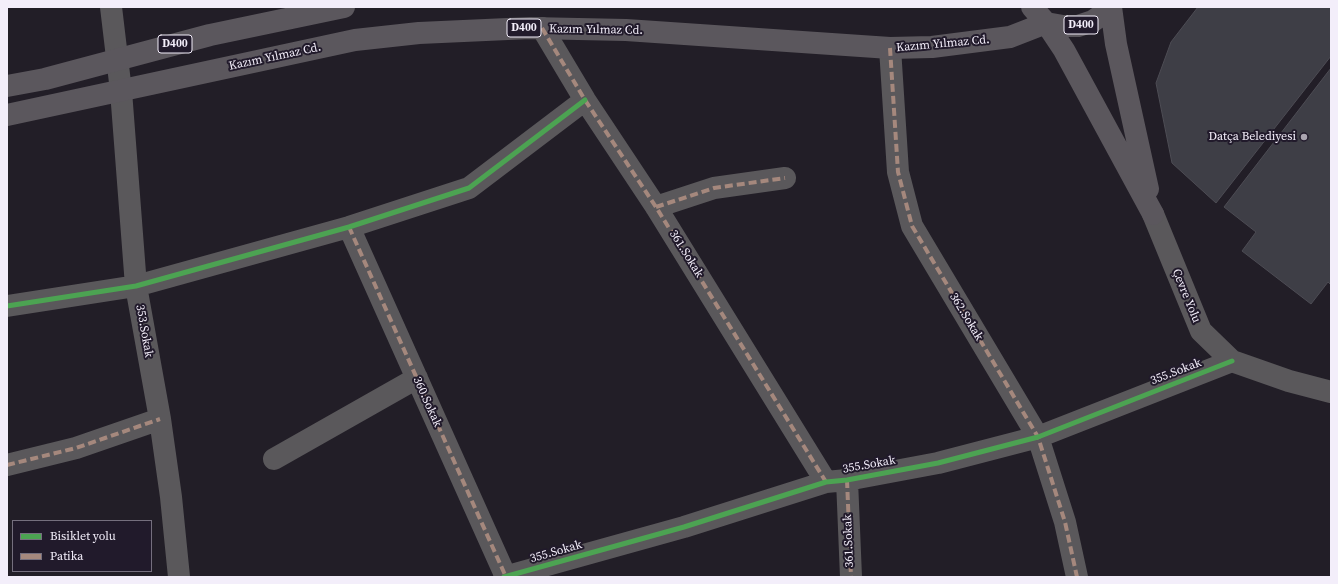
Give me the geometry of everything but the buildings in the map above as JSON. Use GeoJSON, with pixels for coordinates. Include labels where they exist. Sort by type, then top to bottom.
{"type":"FeatureCollection","features":[{"type":"Feature","properties":{"kind":"highway","name":"D400"},"geometry":{"type":"LineString","coordinates":[[7,86],[45,79],[210,35],[344,7]]}},
{"type":"Feature","properties":{"kind":"highway","name":"D400"},"geometry":{"type":"LineString","coordinates":[[1039,15],[1063,26],[1078,26],[1093,21],[1111,7]]}},
{"type":"Feature","properties":{"kind":"highway"},"geometry":{"type":"LineString","coordinates":[[1111,7],[1116,44],[1153,214]]}},
{"type":"Feature","properties":{"kind":"highway","name":"Kazım Yılmaz Cd."},"geometry":{"type":"LineString","coordinates":[[7,115],[355,40],[469,30],[542,28],[626,30],[890,48],[932,47],[1010,37],[1039,15]]}},
{"type":"Feature","properties":{"kind":"highway"},"geometry":{"type":"LineString","coordinates":[[1039,15],[1091,98],[1153,214]]}},
{"type":"Feature","properties":{"kind":"street","name":"353.Sokak"},"geometry":{"type":"LineString","coordinates":[[111,7],[122,91],[136,286],[160,419],[171,497],[178,577]]}},
{"type":"Feature","properties":{"kind":"street","name":"361.Sokak"},"geometry":{"type":"LineString","coordinates":[[542,28],[586,100],[837,481],[851,577]]}},
{"type":"Feature","properties":{"kind":"street","name":"362.Sokak"},"geometry":{"type":"LineString","coordinates":[[890,48],[898,172],[912,226],[1038,437],[1065,522],[1078,577]]}},
{"type":"Feature","properties":{"kind":"street"},"geometry":{"type":"LineString","coordinates":[[7,306],[136,286],[349,227],[469,188],[586,100]]}},
{"type":"Feature","properties":{"kind":"street"},"geometry":{"type":"LineString","coordinates":[[656,207],[714,188],[786,178]]}},
{"type":"Feature","properties":{"kind":"street","name":"Çevre Yolu"},"geometry":{"type":"LineString","coordinates":[[1153,214],[1201,331],[1232,361],[1289,381],[1331,392]]}},
{"type":"Feature","properties":{"kind":"street","name":"360.Sokak"},"geometry":{"type":"LineString","coordinates":[[349,227],[505,577]]}},
{"type":"Feature","properties":{"kind":"street","name":"355.Sokak"},"geometry":{"type":"LineString","coordinates":[[505,577],[684,527],[837,481],[938,463],[1038,437],[1232,361]]}},
{"type":"Feature","properties":{"kind":"street"},"geometry":{"type":"LineString","coordinates":[[274,459],[417,378]]}},
{"type":"Feature","properties":{"kind":"street"},"geometry":{"type":"LineString","coordinates":[[7,465],[76,448],[160,419]]}},
{"type":"Feature","properties":{"kind":"marked path"},"geometry":{"type":"LineString","coordinates":[[542,28],[585,100],[656,207],[826,482]]}},
{"type":"Feature","properties":{"kind":"marked path"},"geometry":{"type":"LineString","coordinates":[[890,48],[898,172],[912,226],[1038,437],[1065,522],[1077,577]]}},
{"type":"Feature","properties":{"kind":"marked path"},"geometry":{"type":"LineString","coordinates":[[656,207],[714,188],[785,178]]}},
{"type":"Feature","properties":{"kind":"marked path"},"geometry":{"type":"LineString","coordinates":[[349,227],[506,577]]}},
{"type":"Feature","properties":{"kind":"marked path"},"geometry":{"type":"LineString","coordinates":[[7,465],[76,448],[160,419]]}},
{"type":"Feature","properties":{"kind":"marked path"},"geometry":{"type":"LineString","coordinates":[[847,480],[851,577]]}},
{"type":"Feature","properties":{"kind":"cycle path"},"geometry":{"type":"LineString","coordinates":[[7,306],[136,286],[349,227],[469,188],[585,100]]}},
{"type":"Feature","properties":{"kind":"cycle path"},"geometry":{"type":"LineString","coordinates":[[504,577],[684,527],[826,482],[847,480],[938,463],[1038,437],[1232,361]]}},
{"type":"Feature","properties":{"kind":"place","name":"Datça Belediyesi"},"geometry":{"type":"Point","coordinates":[1304,137]}}]}
